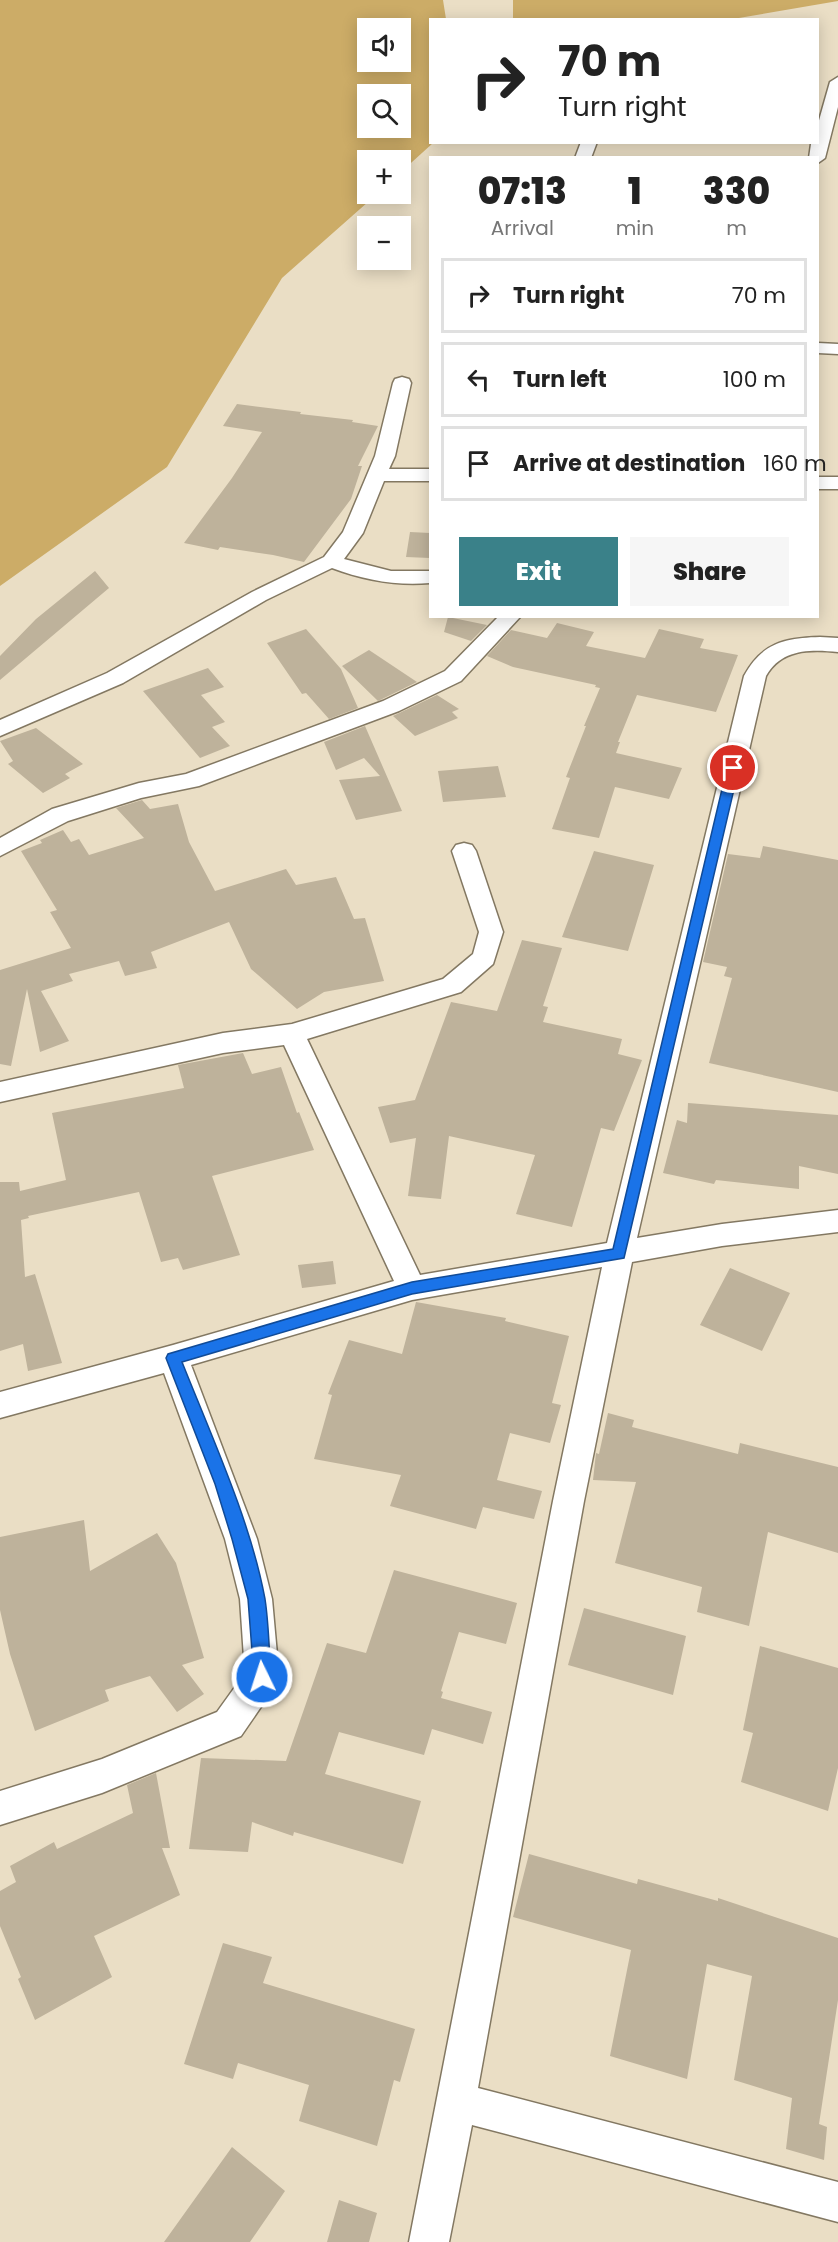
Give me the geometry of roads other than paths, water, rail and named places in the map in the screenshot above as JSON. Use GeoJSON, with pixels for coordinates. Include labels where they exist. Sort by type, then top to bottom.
{"type":"FeatureCollection","features":[{"type":"Feature","properties":{"kind":"street"},"geometry":{"type":"LineString","coordinates":[[819,144],[838,82]]}},
{"type":"Feature","properties":{"kind":"street"},"geometry":{"type":"LineString","coordinates":[[819,348],[838,349]]}},
{"type":"Feature","properties":{"kind":"street"},"geometry":{"type":"LineString","coordinates":[[0,729],[115,678],[259,596],[331,561],[353,533],[385,456],[402,383]]}},
{"type":"Feature","properties":{"kind":"street"},"geometry":{"type":"LineString","coordinates":[[376,475],[429,475]]}},
{"type":"Feature","properties":{"kind":"street"},"geometry":{"type":"LineString","coordinates":[[819,483],[838,483]]}},
{"type":"Feature","properties":{"kind":"street"},"geometry":{"type":"LineString","coordinates":[[331,561],[365,574],[393,579],[429,577]]}},
{"type":"Feature","properties":{"kind":"street"},"geometry":{"type":"LineString","coordinates":[[0,848],[60,815],[139,791],[191,781],[391,706],[453,676],[509,618]]}},
{"type":"Feature","properties":{"kind":"street"},"geometry":{"type":"LineString","coordinates":[[429,2242],[545,1624],[619,1254],[755,676],[766,658],[782,650],[808,644],[838,645]]}},
{"type":"Feature","properties":{"kind":"street"},"geometry":{"type":"LineString","coordinates":[[0,1092],[223,1043],[292,1034],[452,986],[484,958],[491,932],[464,851]]}},
{"type":"Feature","properties":{"kind":"street"},"geometry":{"type":"LineString","coordinates":[[292,1034],[412,1288]]}},
{"type":"Feature","properties":{"kind":"street"},"geometry":{"type":"LineString","coordinates":[[0,1406],[412,1288],[722,1235],[838,1221]]}},
{"type":"Feature","properties":{"kind":"street"},"geometry":{"type":"LineString","coordinates":[[0,1808],[102,1776],[229,1724],[262,1677],[256,1599],[240,1539],[222,1484],[173,1358]]}},
{"type":"Feature","properties":{"kind":"street"},"geometry":{"type":"LineString","coordinates":[[457,2102],[838,2202]]}}]}
